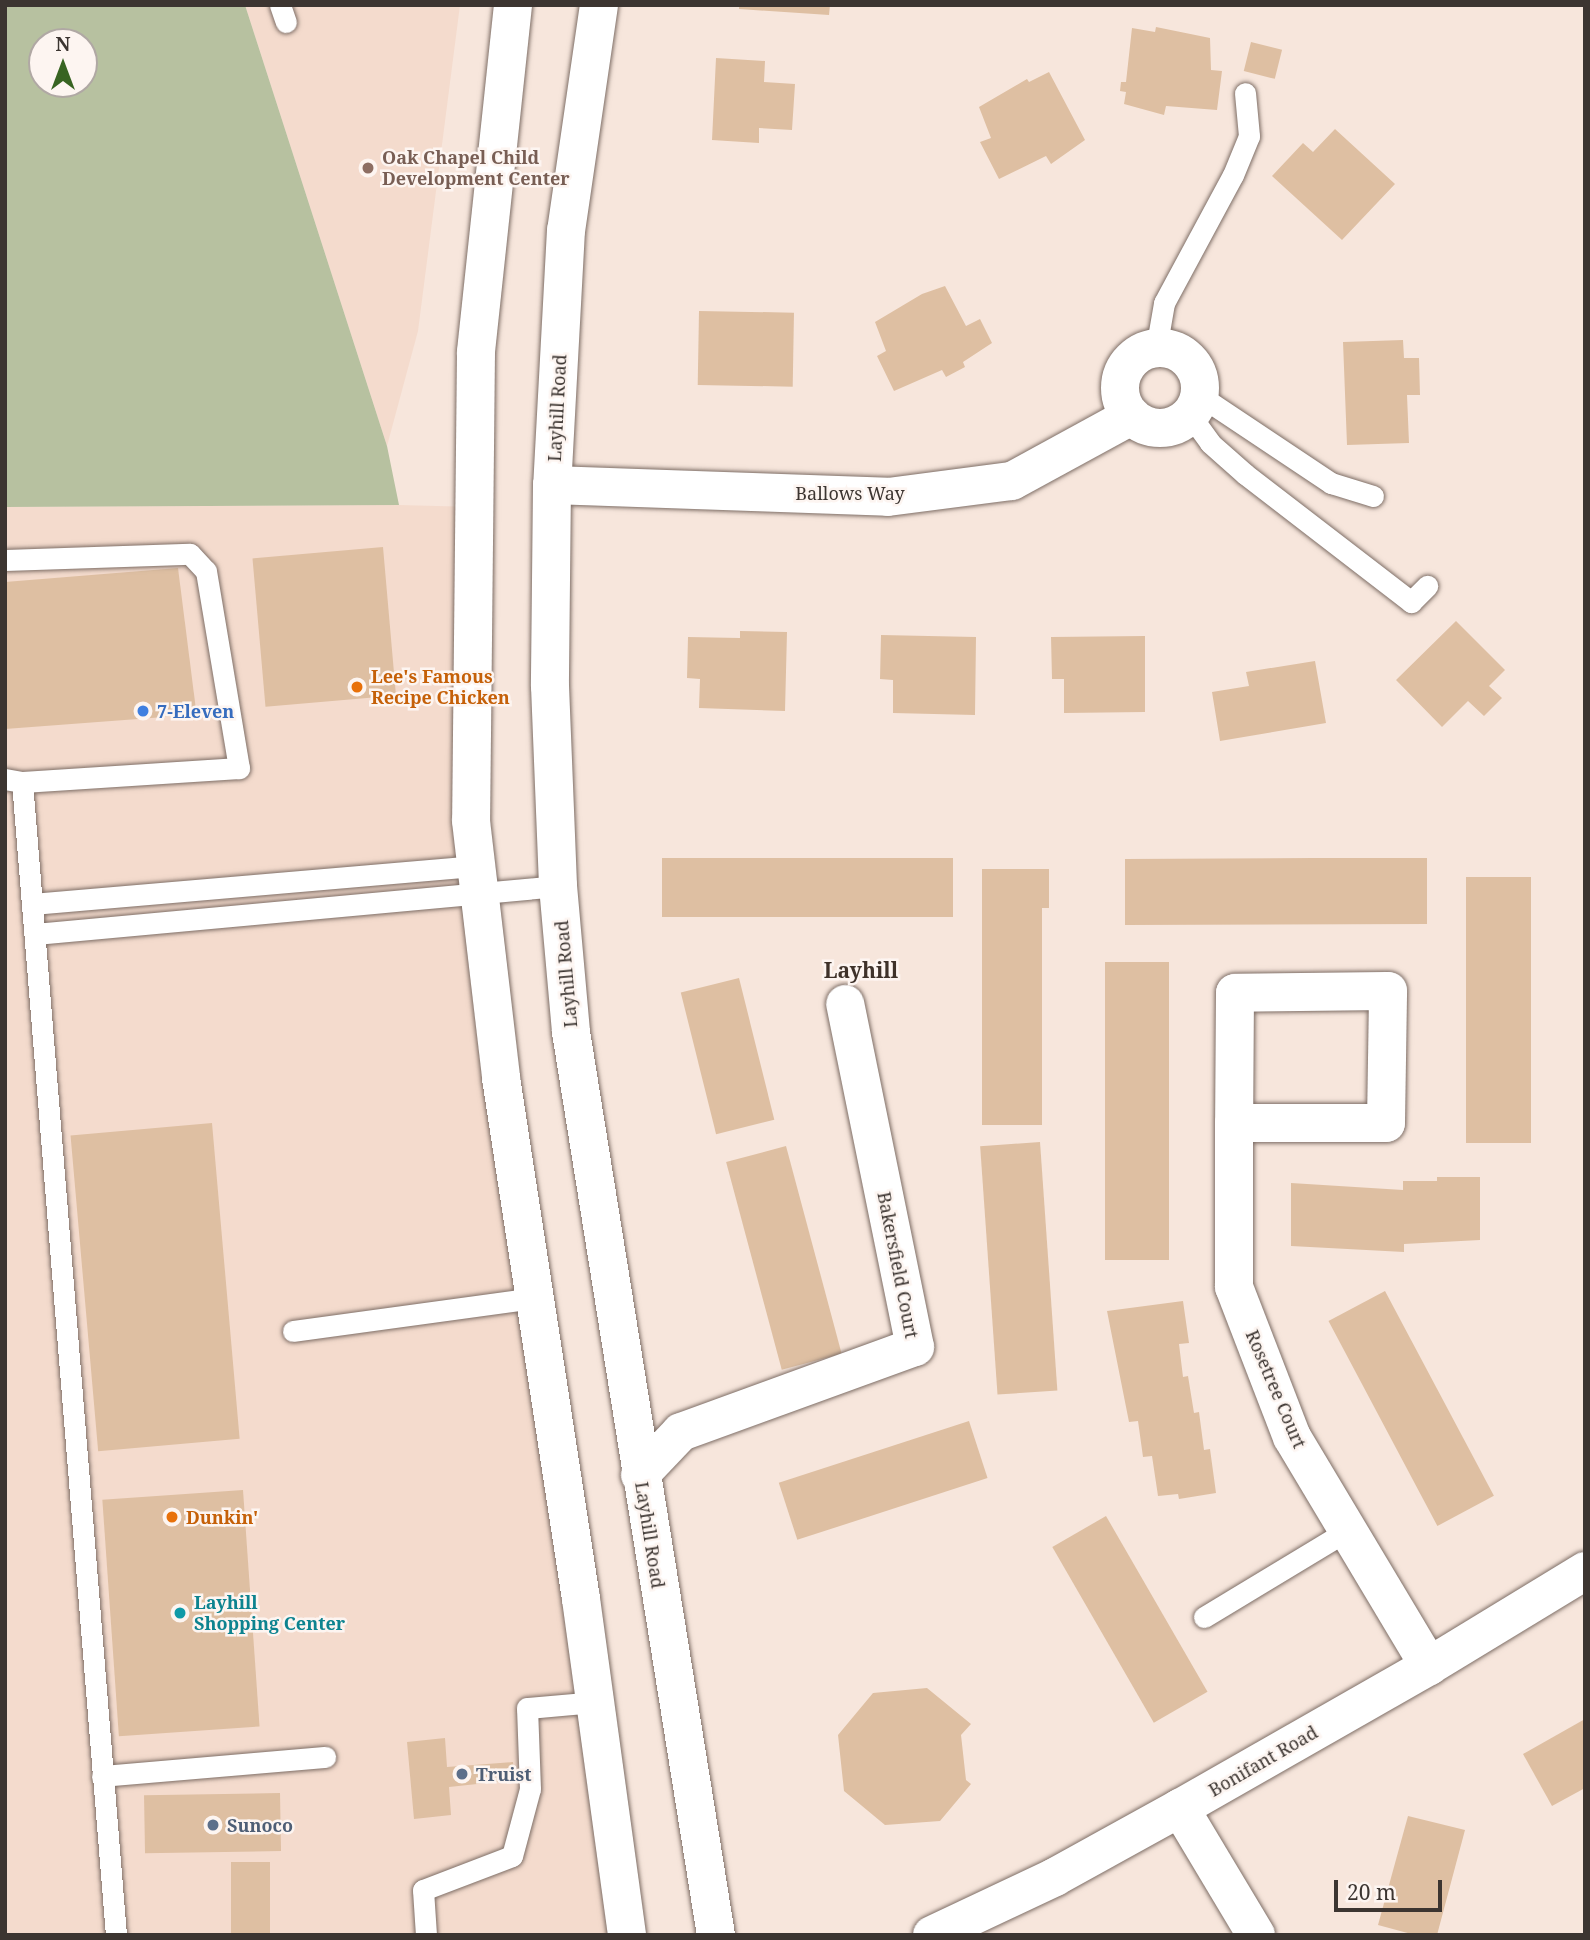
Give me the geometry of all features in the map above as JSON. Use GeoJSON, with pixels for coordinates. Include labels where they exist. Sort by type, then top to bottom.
{"type":"FeatureCollection","features":[{"type":"Feature","properties":{"kind":"main road"},"geometry":{"type":"LineString","coordinates":[[513,5],[476,352],[471,821],[534,1298],[627,1935]]}},
{"type":"Feature","properties":{"kind":"main road","name":"Layhill Road"},"geometry":{"type":"LineString","coordinates":[[599,5],[566,230],[552,485],[550,686],[558,886],[571,1032],[640,1475],[716,1935]]}},
{"type":"Feature","properties":{"kind":"main road"},"geometry":{"type":"LineString","coordinates":[[1156,349],[1188,361],[1200,383],[1194,405],[1172,426],[1158,428],[1132,416],[1121,400],[1121,379],[1134,358],[1156,349]]}},
{"type":"Feature","properties":{"kind":"main road","name":"Ballows Way"},"geometry":{"type":"LineString","coordinates":[[552,485],[902,495],[1012,481],[1132,416]]}},
{"type":"Feature","properties":{"kind":"main road","name":"Rosetree Court"},"geometry":{"type":"LineString","coordinates":[[1234,1123],[1386,1123],[1388,991],[1235,993],[1234,1123],[1234,1287],[1292,1437],[1429,1666]]}},
{"type":"Feature","properties":{"kind":"main road","name":"Bakersfield Court"},"geometry":{"type":"LineString","coordinates":[[640,1475],[681,1432],[915,1347],[845,1004]]}},
{"type":"Feature","properties":{"kind":"main road","name":"Bonifant Road"},"geometry":{"type":"LineString","coordinates":[[932,1935],[974,1926],[1429,1666],[1585,1571]]}},
{"type":"Feature","properties":{"kind":"main road"},"geometry":{"type":"LineString","coordinates":[[1180,1808],[1256,1935]]}},
{"type":"Feature","properties":{"kind":"lane"},"geometry":{"type":"LineString","coordinates":[[1156,349],[1164,303],[1233,175],[1249,136],[1245,93]]}},
{"type":"Feature","properties":{"kind":"lane"},"geometry":{"type":"LineString","coordinates":[[1194,405],[1331,483],[1373,496]]}},
{"type":"Feature","properties":{"kind":"lane"},"geometry":{"type":"LineString","coordinates":[[1194,405],[1210,443],[1245,474],[1411,602],[1427,586]]}},
{"type":"Feature","properties":{"kind":"lane"},"geometry":{"type":"LineString","coordinates":[[5,560],[190,554],[206,571],[239,768],[14,780],[35,934],[116,1935]]}},
{"type":"Feature","properties":{"kind":"lane"},"geometry":{"type":"LineString","coordinates":[[32,904],[478,881],[558,886]]}},
{"type":"Feature","properties":{"kind":"lane"},"geometry":{"type":"LineString","coordinates":[[35,934],[478,881]]}},
{"type":"Feature","properties":{"kind":"lane"},"geometry":{"type":"LineString","coordinates":[[293,1331],[534,1298]]}},
{"type":"Feature","properties":{"kind":"lane"},"geometry":{"type":"LineString","coordinates":[[1204,1617],[1348,1530]]}},
{"type":"Feature","properties":{"kind":"lane"},"geometry":{"type":"LineString","coordinates":[[426,1935],[423,1890],[512,1856],[530,1788],[527,1708],[595,1702]]}},
{"type":"Feature","properties":{"kind":"lane"},"geometry":{"type":"LineString","coordinates":[[102,1776],[325,1757]]}},
{"type":"Feature","properties":{"kind":"shaded area","name":"Oak Chapel Child Development Center"},"geometry":{"type":"Polygon","coordinates":[[[245,5],[460,5],[418,331],[387,446],[245,5]]]}},
{"type":"Feature","properties":{"kind":"shaded area","name":"Layhill Shopping Center"},"geometry":{"type":"Polygon","coordinates":[[[5,507],[474,507],[471,821],[627,1935],[5,1935],[5,507]]]}},
{"type":"Feature","properties":{"kind":"green space"},"geometry":{"type":"Polygon","coordinates":[[[5,5],[245,5],[387,446],[399,505],[5,507],[5,5]]]}},
{"type":"Feature","properties":{"kind":"building"},"geometry":{"type":"Polygon","coordinates":[[[739,5],[830,5],[829,15],[739,9],[739,5]]]}},
{"type":"Feature","properties":{"kind":"building"},"geometry":{"type":"Polygon","coordinates":[[[1156,27],[1210,38],[1211,70],[1222,71],[1217,110],[1166,106],[1164,115],[1124,104],[1126,92],[1120,91],[1121,82],[1126,82],[1132,28],[1155,32],[1156,27]]]}},
{"type":"Feature","properties":{"kind":"building"},"geometry":{"type":"Polygon","coordinates":[[[1251,42],[1282,50],[1275,79],[1244,71],[1251,42]]]}},
{"type":"Feature","properties":{"kind":"building"},"geometry":{"type":"Polygon","coordinates":[[[716,58],[765,61],[764,82],[795,84],[792,130],[759,128],[759,143],[712,140],[716,58]]]}},
{"type":"Feature","properties":{"kind":"building"},"geometry":{"type":"Polygon","coordinates":[[[1049,72],[1085,140],[1051,164],[1046,156],[999,179],[980,142],[991,138],[979,107],[1027,79],[1029,82],[1049,72]]]}},
{"type":"Feature","properties":{"kind":"building"},"geometry":{"type":"Polygon","coordinates":[[[1335,129],[1395,184],[1342,240],[1272,176],[1303,143],[1313,152],[1335,129]]]}},
{"type":"Feature","properties":{"kind":"building"},"geometry":{"type":"Polygon","coordinates":[[[945,286],[966,326],[980,319],[992,343],[963,362],[965,367],[946,377],[942,370],[894,391],[877,356],[886,351],[875,322],[922,294],[945,286]]]}},
{"type":"Feature","properties":{"kind":"building"},"geometry":{"type":"Polygon","coordinates":[[[699,311],[794,313],[793,387],[698,385],[699,311]]]}},
{"type":"Feature","properties":{"kind":"building"},"geometry":{"type":"Polygon","coordinates":[[[1403,340],[1404,358],[1419,358],[1420,395],[1407,395],[1409,443],[1347,445],[1343,342],[1403,340]]]}},
{"type":"Feature","properties":{"kind":"building"},"geometry":{"type":"Polygon","coordinates":[[[383,547],[396,695],[265,707],[252,558],[383,547]]]}},
{"type":"Feature","properties":{"kind":"building"},"geometry":{"type":"Polygon","coordinates":[[[178,568],[196,710],[191,715],[5,729],[5,582],[178,568]]]}},
{"type":"Feature","properties":{"kind":"building"},"geometry":{"type":"Polygon","coordinates":[[[1456,621],[1505,670],[1489,686],[1502,698],[1484,716],[1468,701],[1442,727],[1396,680],[1456,621]]]}},
{"type":"Feature","properties":{"kind":"building"},"geometry":{"type":"Polygon","coordinates":[[[740,631],[787,632],[785,711],[699,708],[700,679],[687,678],[688,637],[740,638],[740,631]]]}},
{"type":"Feature","properties":{"kind":"building"},"geometry":{"type":"Polygon","coordinates":[[[881,635],[976,637],[975,715],[893,713],[893,680],[880,679],[881,635]]]}},
{"type":"Feature","properties":{"kind":"building"},"geometry":{"type":"Polygon","coordinates":[[[1145,636],[1145,712],[1064,713],[1064,679],[1052,679],[1051,637],[1145,636]]]}},
{"type":"Feature","properties":{"kind":"building"},"geometry":{"type":"Polygon","coordinates":[[[1315,661],[1326,723],[1220,741],[1212,692],[1249,686],[1246,672],[1315,661]]]}},
{"type":"Feature","properties":{"kind":"building"},"geometry":{"type":"Polygon","coordinates":[[[662,858],[953,858],[953,917],[662,917],[662,858]]]}},
{"type":"Feature","properties":{"kind":"building"},"geometry":{"type":"Polygon","coordinates":[[[1427,858],[1427,924],[1125,925],[1125,859],[1427,858]]]}},
{"type":"Feature","properties":{"kind":"building"},"geometry":{"type":"Polygon","coordinates":[[[982,869],[1049,869],[1049,908],[1042,908],[1042,1125],[982,1125],[982,869]]]}},
{"type":"Feature","properties":{"kind":"building"},"geometry":{"type":"Polygon","coordinates":[[[1466,877],[1531,877],[1531,1143],[1466,1143],[1466,877]]]}},
{"type":"Feature","properties":{"kind":"building"},"geometry":{"type":"Polygon","coordinates":[[[1105,962],[1169,962],[1169,1260],[1105,1260],[1105,962]]]}},
{"type":"Feature","properties":{"kind":"building"},"geometry":{"type":"Polygon","coordinates":[[[739,978],[774,1120],[716,1134],[681,993],[739,978]]]}},
{"type":"Feature","properties":{"kind":"building"},"geometry":{"type":"Polygon","coordinates":[[[212,1123],[240,1439],[98,1451],[71,1135],[212,1123]]]}},
{"type":"Feature","properties":{"kind":"building"},"geometry":{"type":"Polygon","coordinates":[[[1040,1142],[1057,1390],[998,1395],[980,1146],[1040,1142]]]}},
{"type":"Feature","properties":{"kind":"building"},"geometry":{"type":"Polygon","coordinates":[[[786,1146],[842,1354],[782,1370],[726,1162],[786,1146]]]}},
{"type":"Feature","properties":{"kind":"building"},"geometry":{"type":"Polygon","coordinates":[[[1437,1177],[1480,1177],[1480,1240],[1404,1244],[1404,1252],[1291,1246],[1291,1183],[1403,1190],[1403,1181],[1437,1181],[1437,1177]]]}},
{"type":"Feature","properties":{"kind":"building"},"geometry":{"type":"Polygon","coordinates":[[[1385,1291],[1494,1496],[1437,1526],[1328,1321],[1385,1291]]]}},
{"type":"Feature","properties":{"kind":"building"},"geometry":{"type":"Polygon","coordinates":[[[1183,1301],[1189,1343],[1179,1344],[1183,1377],[1188,1376],[1194,1413],[1199,1412],[1204,1450],[1210,1449],[1216,1493],[1179,1499],[1178,1494],[1158,1496],[1152,1456],[1143,1457],[1138,1421],[1129,1422],[1107,1311],[1183,1301]]]}},
{"type":"Feature","properties":{"kind":"building"},"geometry":{"type":"Polygon","coordinates":[[[969,1421],[988,1478],[797,1540],[779,1483],[969,1421]]]}},
{"type":"Feature","properties":{"kind":"building","name":"Layhill Shopping Center"},"geometry":{"type":"Polygon","coordinates":[[[243,1490],[260,1726],[119,1736],[102,1500],[243,1490]]]}},
{"type":"Feature","properties":{"kind":"building"},"geometry":{"type":"Polygon","coordinates":[[[1106,1516],[1208,1692],[1154,1723],[1052,1547],[1106,1516]]]}},
{"type":"Feature","properties":{"kind":"building"},"geometry":{"type":"Polygon","coordinates":[[[927,1688],[971,1724],[961,1735],[966,1780],[971,1784],[940,1821],[885,1825],[844,1791],[838,1735],[873,1693],[927,1688]]]}},
{"type":"Feature","properties":{"kind":"building"},"geometry":{"type":"Polygon","coordinates":[[[1585,1719],[1585,1788],[1552,1806],[1523,1754],[1585,1719]]]}},
{"type":"Feature","properties":{"kind":"building","name":"Truist"},"geometry":{"type":"Polygon","coordinates":[[[445,1738],[447,1767],[513,1762],[515,1780],[449,1787],[451,1815],[414,1819],[407,1742],[445,1738]]]}},
{"type":"Feature","properties":{"kind":"building","name":"Sunoco"},"geometry":{"type":"Polygon","coordinates":[[[280,1793],[281,1851],[145,1853],[144,1795],[280,1793]]]}},
{"type":"Feature","properties":{"kind":"building"},"geometry":{"type":"Polygon","coordinates":[[[1408,1816],[1465,1830],[1437,1935],[1415,1935],[1378,1925],[1408,1816]]]}},
{"type":"Feature","properties":{"kind":"building"},"geometry":{"type":"Polygon","coordinates":[[[231,1862],[270,1862],[270,1935],[231,1935],[231,1862]]]}},
{"type":"Feature","properties":{"kind":"place","name":"Oak Chapel Child Development Center"},"geometry":{"type":"Point","coordinates":[368,168]}},
{"type":"Feature","properties":{"kind":"place","name":"Lee's Famous Recipe Chicken"},"geometry":{"type":"Point","coordinates":[357,687]}},
{"type":"Feature","properties":{"kind":"place","name":"7-Eleven"},"geometry":{"type":"Point","coordinates":[143,711]}},
{"type":"Feature","properties":{"kind":"place","name":"Dunkin'"},"geometry":{"type":"Point","coordinates":[172,1517]}},
{"type":"Feature","properties":{"kind":"place","name":"Layhill Shopping Center"},"geometry":{"type":"Point","coordinates":[180,1613]}},
{"type":"Feature","properties":{"kind":"place","name":"Truist"},"geometry":{"type":"Point","coordinates":[462,1774]}},
{"type":"Feature","properties":{"kind":"place","name":"Sunoco"},"geometry":{"type":"Point","coordinates":[213,1825]}},
{"type":"Feature","properties":{"kind":"district","name":"Layhill"},"geometry":{"type":"Point","coordinates":[861,970]}}]}
